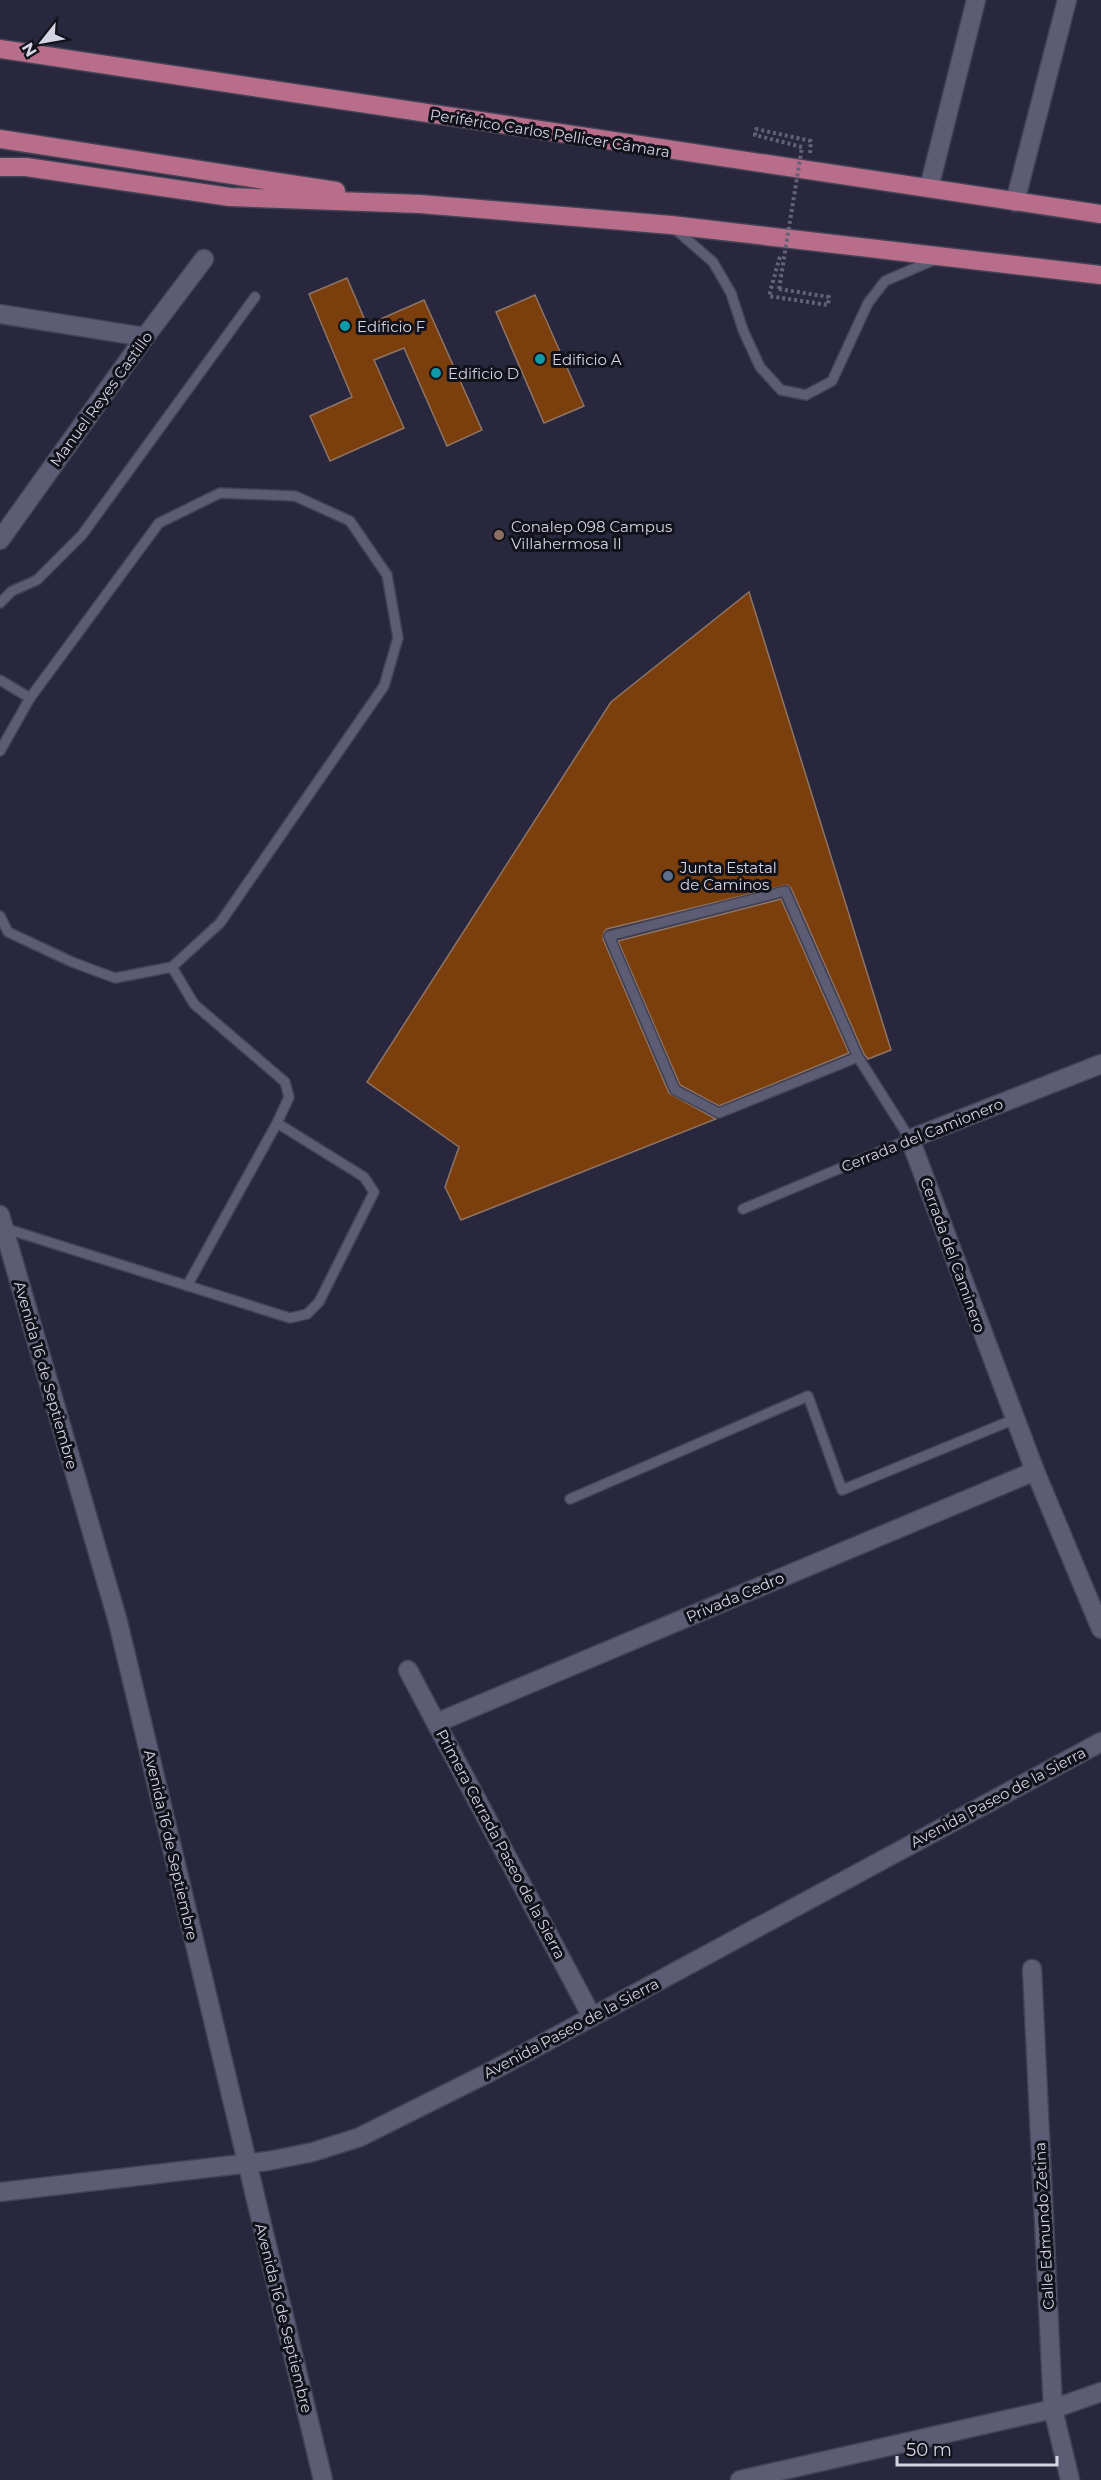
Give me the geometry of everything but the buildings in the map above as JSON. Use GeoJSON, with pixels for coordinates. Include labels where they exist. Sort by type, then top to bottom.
{"type":"FeatureCollection","features":[{"type":"Feature","properties":{"kind":"main road","name":"Periférico Carlos Pellicer Cámara"},"geometry":{"type":"LineString","coordinates":[[0,49],[1101,214]]}},
{"type":"Feature","properties":{"kind":"main road"},"geometry":{"type":"LineString","coordinates":[[0,139],[420,204]]}},
{"type":"Feature","properties":{"kind":"main road"},"geometry":{"type":"LineString","coordinates":[[0,167],[26,167],[230,197],[420,204],[671,225],[1101,275]]}},
{"type":"Feature","properties":{"kind":"street"},"geometry":{"type":"LineString","coordinates":[[929,189],[976,0]]}},
{"type":"Feature","properties":{"kind":"street"},"geometry":{"type":"LineString","coordinates":[[1015,202],[1067,0]]}},
{"type":"Feature","properties":{"kind":"street","name":"Manuel Reyes Castillo"},"geometry":{"type":"LineString","coordinates":[[0,540],[145,336],[204,259]]}},
{"type":"Feature","properties":{"kind":"street"},"geometry":{"type":"LineString","coordinates":[[0,314],[145,336]]}},
{"type":"Feature","properties":{"kind":"street","name":"Cerrada del Camionero"},"geometry":{"type":"LineString","coordinates":[[910,1139],[1101,1064]]}},
{"type":"Feature","properties":{"kind":"street","name":"Cerrada del Caminero"},"geometry":{"type":"LineString","coordinates":[[910,1139],[1035,1471],[1101,1629]]}},
{"type":"Feature","properties":{"kind":"street","name":"Avenida 16 de Septiembre"},"geometry":{"type":"LineString","coordinates":[[2,1222],[118,1622],[323,2480]]}},
{"type":"Feature","properties":{"kind":"street","name":"Privada Cedro"},"geometry":{"type":"LineString","coordinates":[[436,1723],[1035,1471]]}},
{"type":"Feature","properties":{"kind":"street","name":"Primera Cerrada Paseo de la Sierra"},"geometry":{"type":"LineString","coordinates":[[408,1670],[592,2017]]}},
{"type":"Feature","properties":{"kind":"street","name":"Avenida Paseo de la Sierra"},"geometry":{"type":"LineString","coordinates":[[0,2192],[246,2163],[313,2152],[360,2137],[592,2017],[998,1795],[1101,1742]]}},
{"type":"Feature","properties":{"kind":"street","name":"Calle Edmundo Zetina"},"geometry":{"type":"LineString","coordinates":[[1032,1969],[1053,2409],[1070,2480]]}},
{"type":"Feature","properties":{"kind":"street"},"geometry":{"type":"LineString","coordinates":[[740,2480],[1053,2409],[1101,2392]]}},
{"type":"Feature","properties":{"kind":"lane"},"geometry":{"type":"LineString","coordinates":[[671,225],[713,262],[731,292],[743,330],[760,367],[781,390],[806,395],[832,381],[868,303],[885,281],[941,257]]}},
{"type":"Feature","properties":{"kind":"lane"},"geometry":{"type":"LineString","coordinates":[[0,603],[12,591],[38,579],[82,535],[255,297]]}},
{"type":"Feature","properties":{"kind":"lane"},"geometry":{"type":"LineString","coordinates":[[0,751],[30,698],[159,523],[220,493],[295,496],[350,521],[387,575],[398,638],[384,686],[220,923],[172,967],[115,978],[72,962],[8,932],[0,916]]}},
{"type":"Feature","properties":{"kind":"lane"},"geometry":{"type":"LineString","coordinates":[[0,680],[30,698]]}},
{"type":"Feature","properties":{"kind":"lane","name":"Cerrada del Caminero"},"geometry":{"type":"LineString","coordinates":[[858,1058],[719,1113],[675,1090],[609,936],[785,891],[858,1058],[910,1139]]}},
{"type":"Feature","properties":{"kind":"lane"},"geometry":{"type":"LineString","coordinates":[[172,967],[194,1005],[285,1082],[289,1097],[187,1286]]}},
{"type":"Feature","properties":{"kind":"lane"},"geometry":{"type":"LineString","coordinates":[[2,1222],[187,1286],[290,1318],[307,1314],[319,1302],[374,1192],[364,1178],[277,1123]]}},
{"type":"Feature","properties":{"kind":"lane","name":"Cerrada del Camionero"},"geometry":{"type":"LineString","coordinates":[[743,1209],[910,1139]]}},
{"type":"Feature","properties":{"kind":"lane"},"geometry":{"type":"LineString","coordinates":[[570,1499],[808,1396],[842,1490],[1015,1419]]}},
{"type":"Feature","properties":{"kind":"path"},"geometry":{"type":"LineString","coordinates":[[784,238],[769,296],[828,305],[830,297],[779,289],[802,147],[755,135],[756,129],[811,141]]}},
{"type":"Feature","properties":{"kind":"place","name":"Edificio F"},"geometry":{"type":"Point","coordinates":[345,326]}},
{"type":"Feature","properties":{"kind":"place","name":"Edificio A"},"geometry":{"type":"Point","coordinates":[540,359]}},
{"type":"Feature","properties":{"kind":"place","name":"Edificio D"},"geometry":{"type":"Point","coordinates":[436,373]}},
{"type":"Feature","properties":{"kind":"place","name":"Conalep 098 Campus Villahermosa II"},"geometry":{"type":"Point","coordinates":[499,535]}},
{"type":"Feature","properties":{"kind":"place","name":"Junta Estatal de Caminos"},"geometry":{"type":"Point","coordinates":[668,876]}}]}
